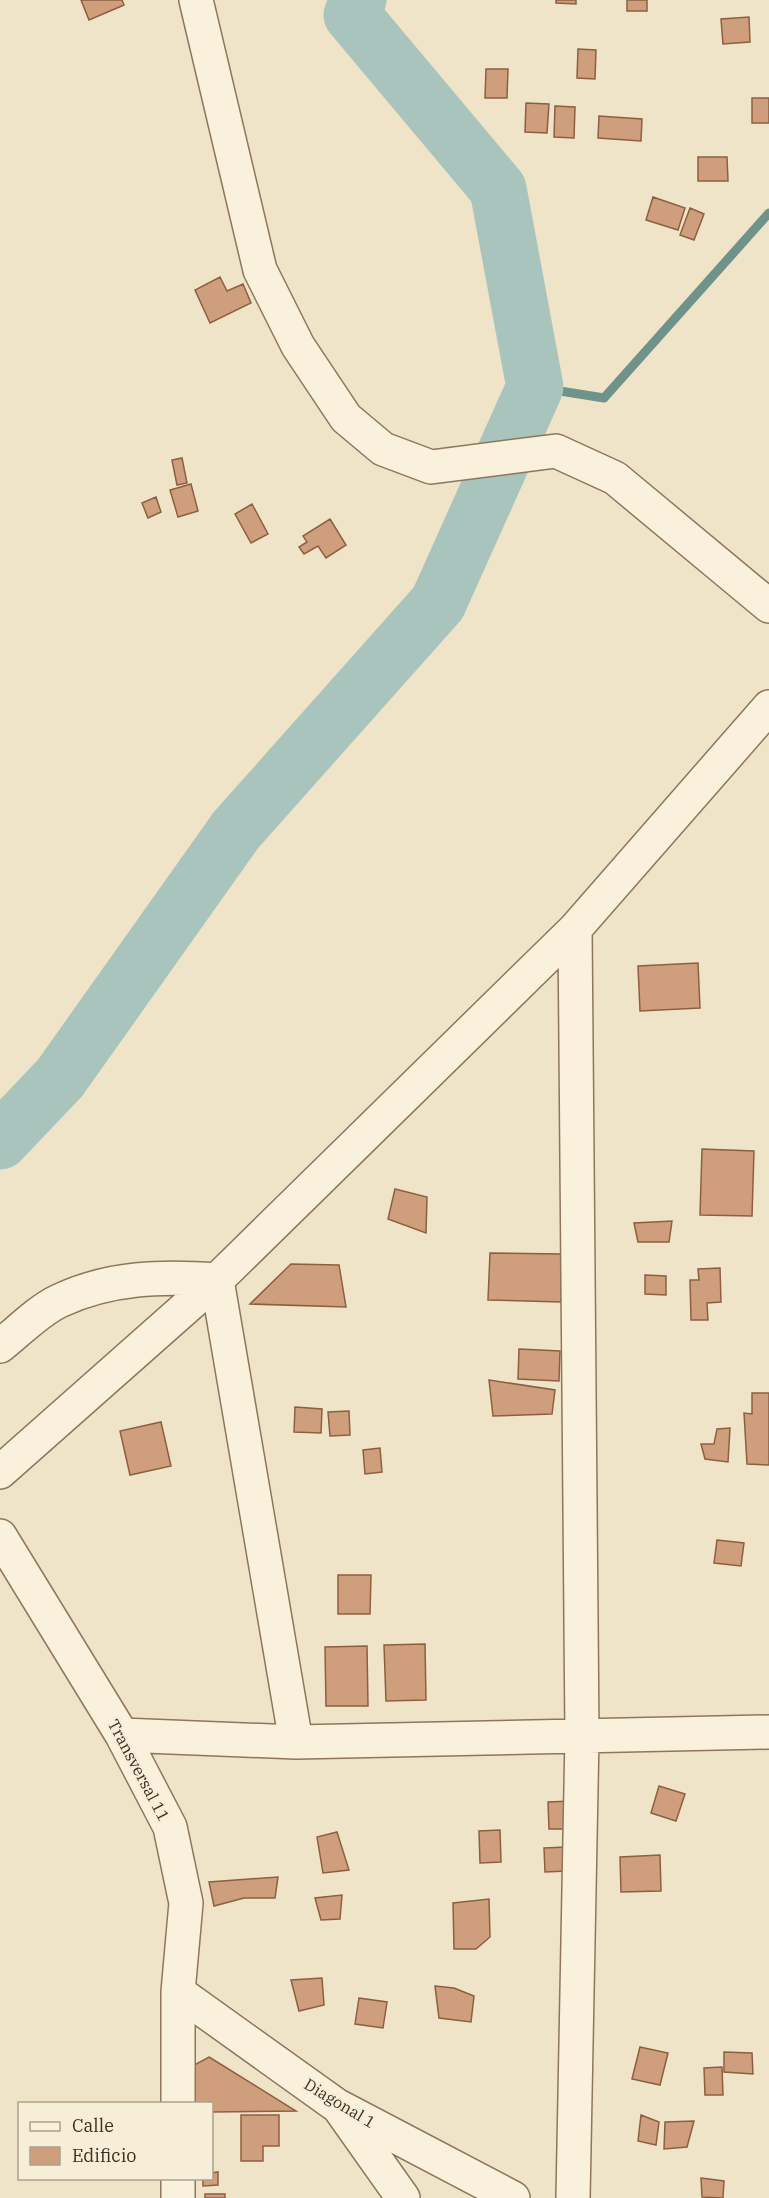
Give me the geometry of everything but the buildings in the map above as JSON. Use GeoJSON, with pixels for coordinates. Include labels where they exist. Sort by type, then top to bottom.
{"type":"FeatureCollection","features":[{"type":"Feature","properties":{"kind":"street"},"geometry":{"type":"LineString","coordinates":[[196,0],[260,270],[298,346],[346,418],[383,449],[431,466],[556,452],[576,460],[615,478],[769,606]]}},
{"type":"Feature","properties":{"kind":"street"},"geometry":{"type":"LineString","coordinates":[[0,1472],[217,1280],[574,929],[769,707]]}},
{"type":"Feature","properties":{"kind":"street"},"geometry":{"type":"LineString","coordinates":[[573,2198],[582,1736],[574,929]]}},
{"type":"Feature","properties":{"kind":"street"},"geometry":{"type":"LineString","coordinates":[[0,1346],[57,1302],[108,1283],[171,1276],[217,1280]]}},
{"type":"Feature","properties":{"kind":"street"},"geometry":{"type":"LineString","coordinates":[[217,1280],[296,1742]]}},
{"type":"Feature","properties":{"kind":"street","name":"Transversal 11"},"geometry":{"type":"LineString","coordinates":[[0,1536],[122,1735],[170,1827],[186,1903],[178,1992],[178,2102]]}},
{"type":"Feature","properties":{"kind":"street"},"geometry":{"type":"LineString","coordinates":[[122,1735],[296,1742],[769,1732]]}},
{"type":"Feature","properties":{"kind":"street","name":"Diagonal 1"},"geometry":{"type":"LineString","coordinates":[[178,1992],[336,2104],[513,2198]]}},
{"type":"Feature","properties":{"kind":"street"},"geometry":{"type":"LineString","coordinates":[[336,2104],[403,2198]]}},
{"type":"Feature","properties":{"kind":"street"},"geometry":{"type":"LineString","coordinates":[[178,2180],[178,2198]]}},
{"type":"Feature","properties":{"kind":"waterway"},"geometry":{"type":"LineString","coordinates":[[0,1141],[60,1078],[236,830],[438,603],[535,387],[498,189],[352,15],[358,0]]}},
{"type":"Feature","properties":{"kind":"waterway"},"geometry":{"type":"LineString","coordinates":[[535,387],[604,398],[769,213]]}}]}
